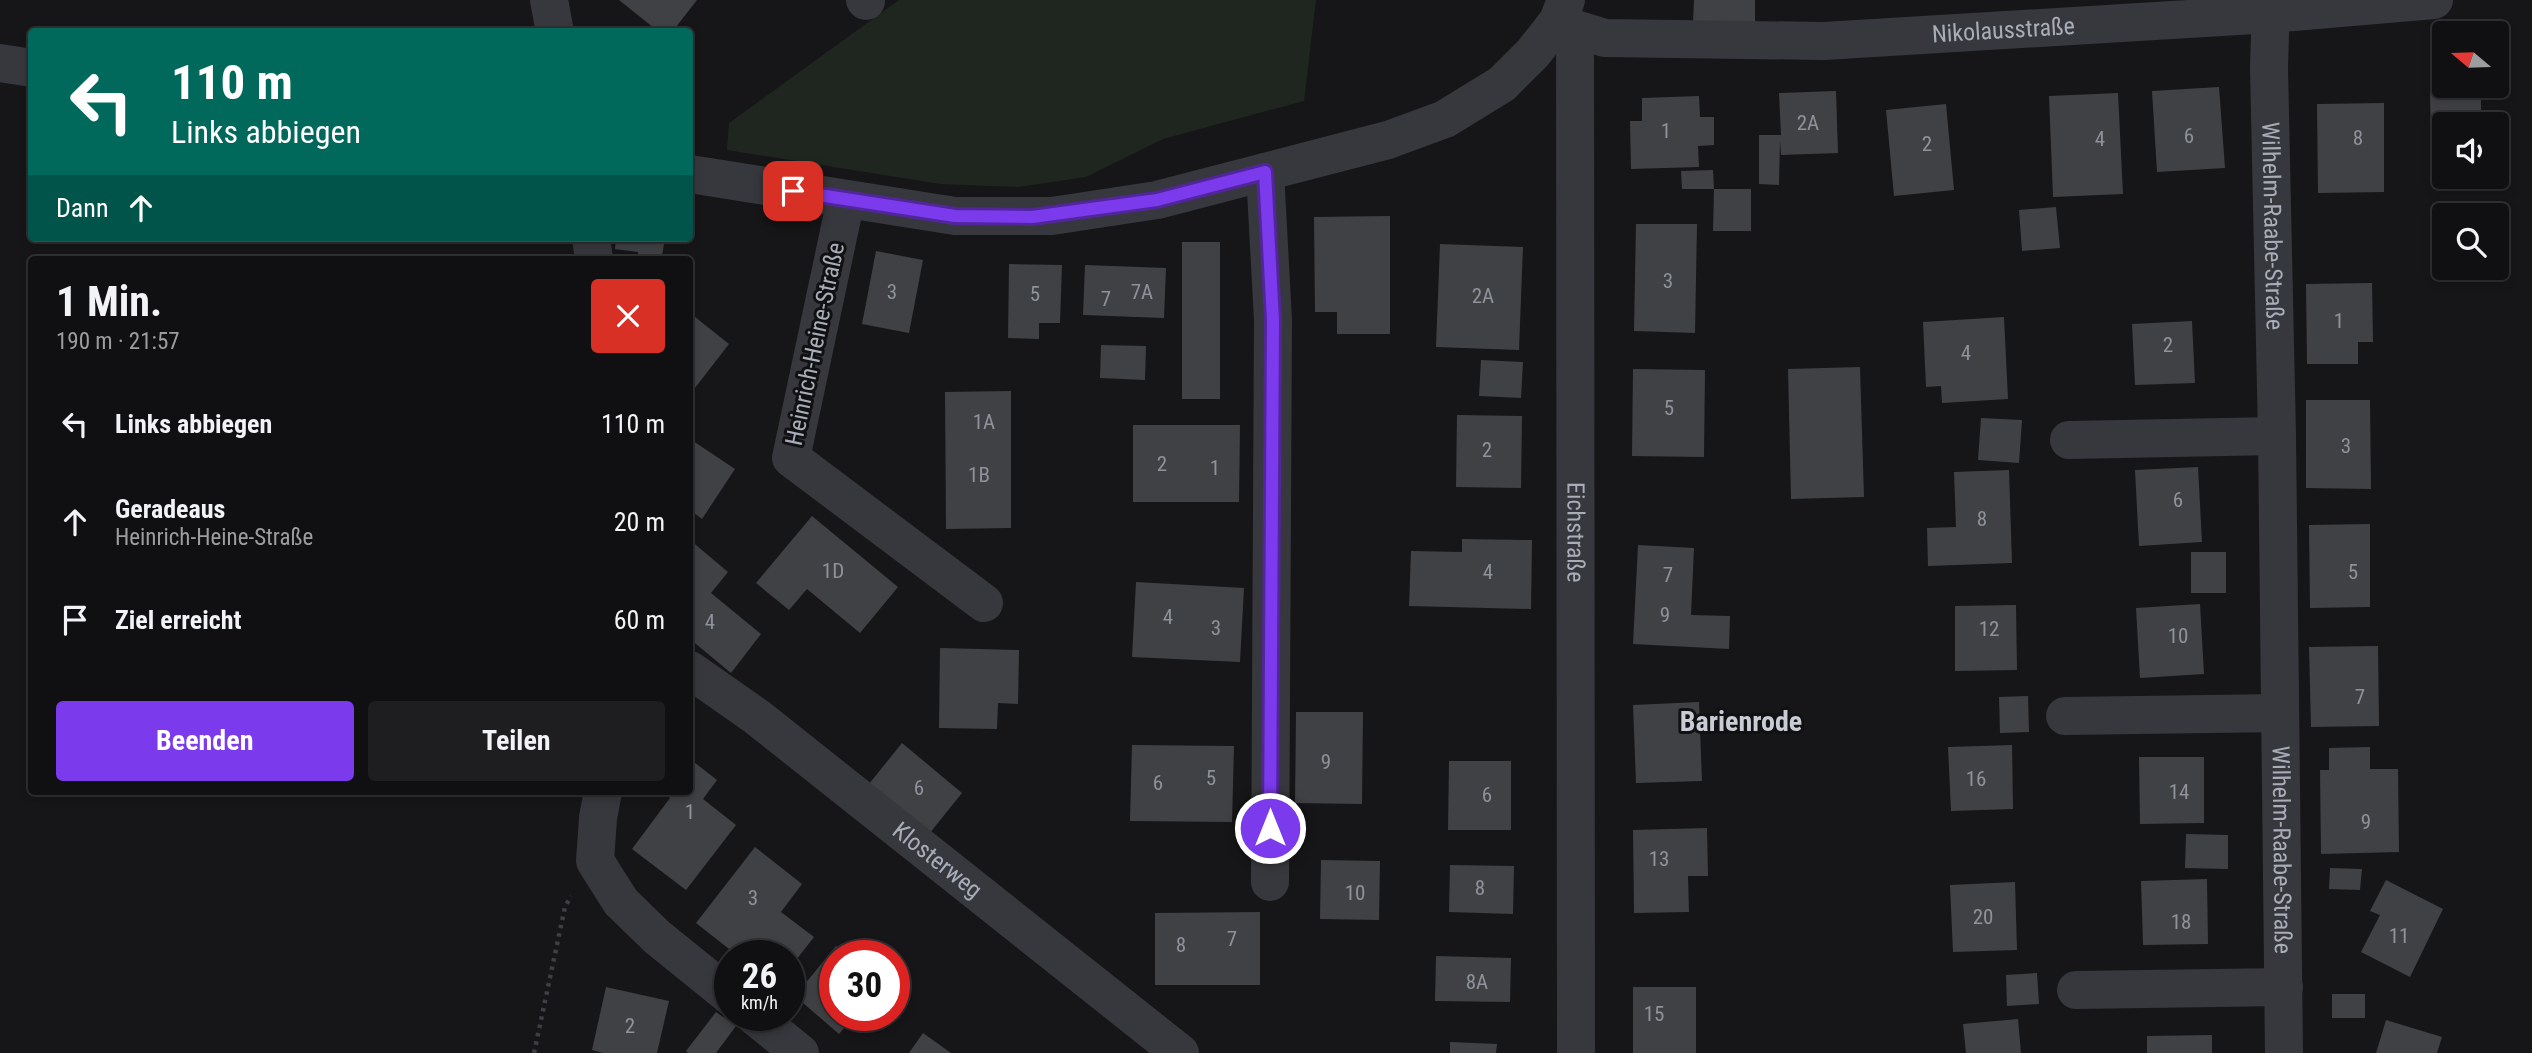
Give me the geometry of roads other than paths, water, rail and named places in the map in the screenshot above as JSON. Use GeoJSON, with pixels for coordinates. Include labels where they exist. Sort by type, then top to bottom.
{"type":"FeatureCollection","features":[{"type":"Feature","properties":{"kind":"street"},"geometry":{"type":"LineString","coordinates":[[549,0],[554,28]]}},
{"type":"Feature","properties":{"kind":"street","name":"Nikolausstraße"},"geometry":{"type":"LineString","coordinates":[[1566,17],[1605,38],[1824,41],[2271,7],[2434,0]]}},
{"type":"Feature","properties":{"kind":"street","name":"Wilhelm-Raabe-Straße"},"geometry":{"type":"LineString","coordinates":[[2271,7],[2269,68],[2277,436],[2284,1053]]}},
{"type":"Feature","properties":{"kind":"street"},"geometry":{"type":"LineString","coordinates":[[693,174],[955,216],[1052,216],[1157,200],[1388,140],[1446,119],[1502,84],[1566,17]]}},
{"type":"Feature","properties":{"kind":"street","name":"Eichstraße"},"geometry":{"type":"LineString","coordinates":[[1566,17],[1576,1053]]}},
{"type":"Feature","properties":{"kind":"street"},"geometry":{"type":"LineString","coordinates":[[0,63],[28,67]]}},
{"type":"Feature","properties":{"kind":"street"},"geometry":{"type":"LineString","coordinates":[[1265,172],[1273,320],[1270,882]]}},
{"type":"Feature","properties":{"kind":"street","name":"Heinrich-Heine-Straße"},"geometry":{"type":"LineString","coordinates":[[846,199],[791,458],[984,603]]}},
{"type":"Feature","properties":{"kind":"street"},"geometry":{"type":"LineString","coordinates":[[2069,440],[2277,436]]}},
{"type":"Feature","properties":{"kind":"street","name":"Klosterweg"},"geometry":{"type":"LineString","coordinates":[[693,672],[757,717],[1180,1053]]}},
{"type":"Feature","properties":{"kind":"street","name":"Wilhelm-Raabe-Straße"},"geometry":{"type":"LineString","coordinates":[[2065,716],[2280,713]]}},
{"type":"Feature","properties":{"kind":"street"},"geometry":{"type":"LineString","coordinates":[[602,795],[595,861],[621,902],[657,937],[714,983]]}},
{"type":"Feature","properties":{"kind":"street","name":"Wilhelm-Raabe-Straße"},"geometry":{"type":"LineString","coordinates":[[2076,990],[2284,987]]}},
{"type":"Feature","properties":{"kind":"street"},"geometry":{"type":"LineString","coordinates":[[773,1031],[800,1053]]}},
{"type":"Feature","properties":{"kind":"district","name":"Barienrode"},"geometry":{"type":"Point","coordinates":[1741,721]}}]}
